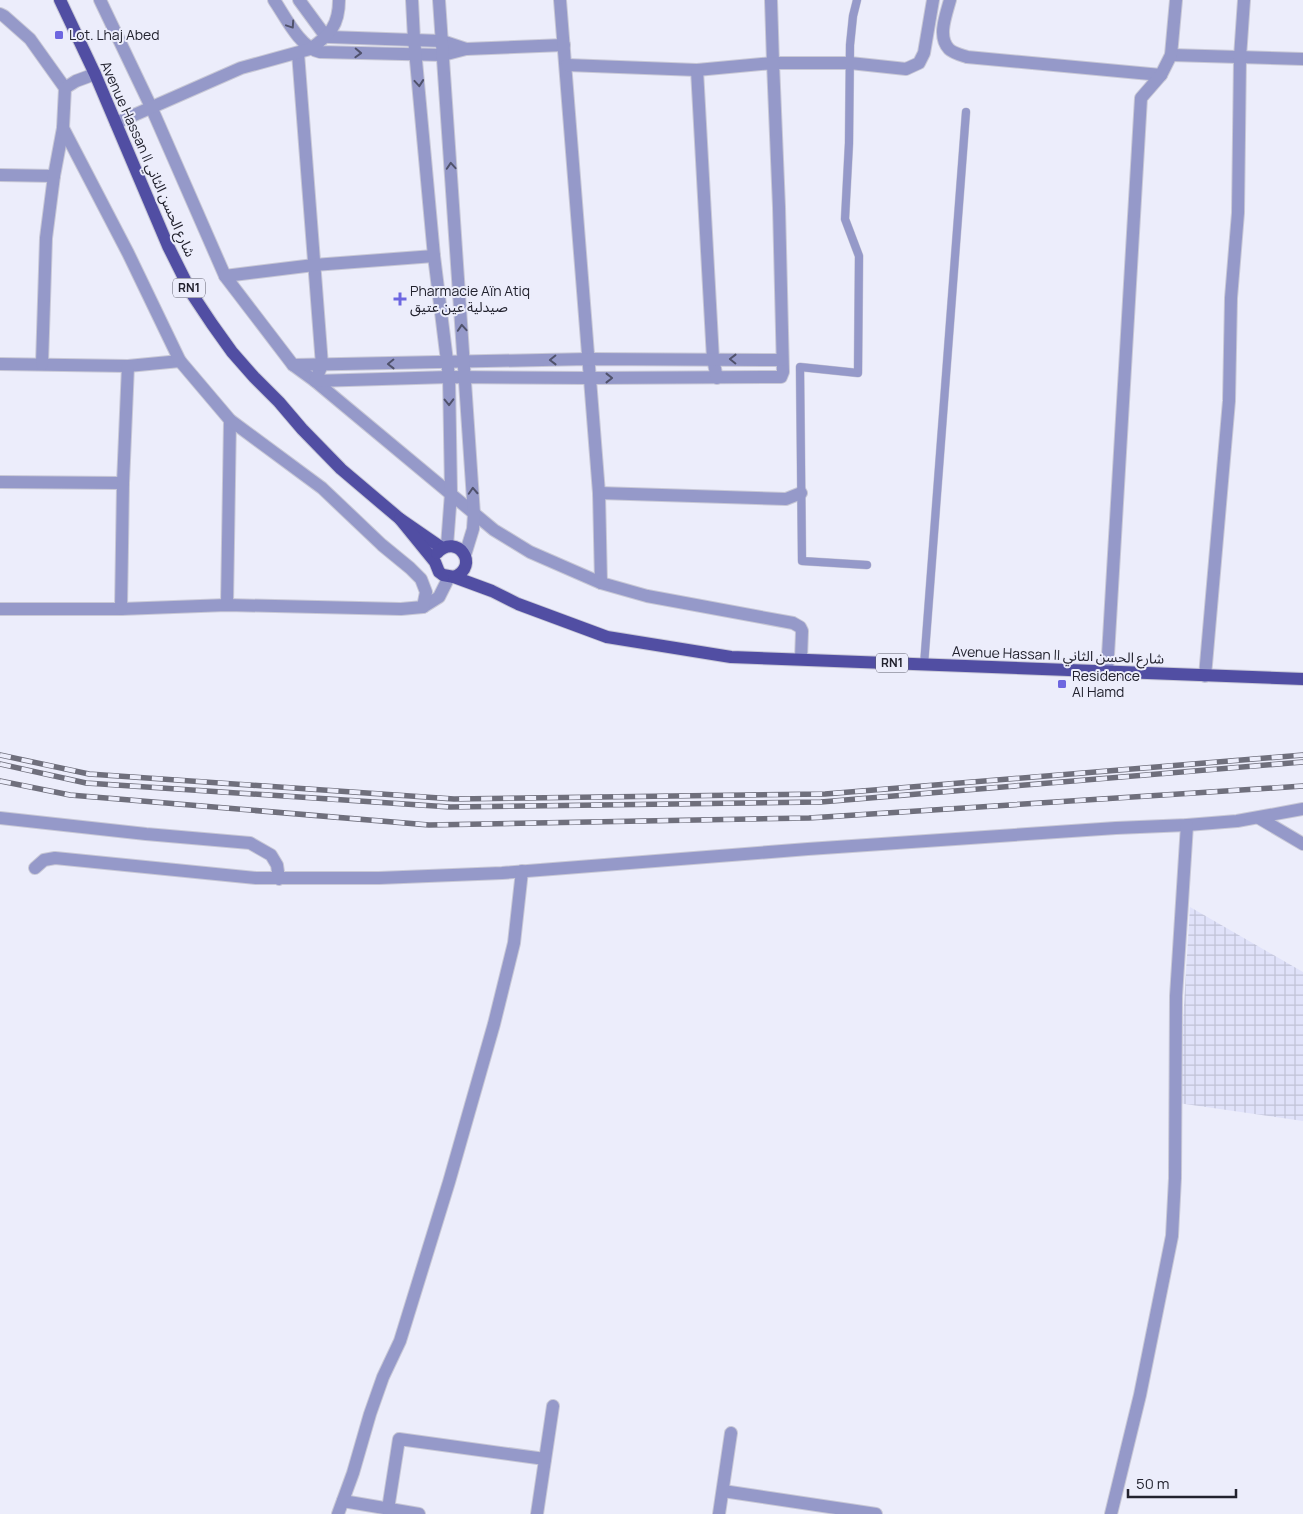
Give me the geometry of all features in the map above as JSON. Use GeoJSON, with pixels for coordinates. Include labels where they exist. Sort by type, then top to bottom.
{"type":"FeatureCollection","features":[{"type":"Feature","properties":{"kind":"main road","name":"Avenue Hassan II شارع الحسن الثاني"},"geometry":{"type":"LineString","coordinates":[[60,0],[95,74],[168,246],[192,294],[232,352],[341,469],[400,520],[444,547],[458,548],[465,561],[492,591]]}},
{"type":"Feature","properties":{"kind":"main road","name":"Avenue Hassan II شارع الحسن الثاني"},"geometry":{"type":"LineString","coordinates":[[400,520],[435,562],[439,572],[492,591],[518,604],[607,636],[731,657],[1303,679]]}},
{"type":"Feature","properties":{"kind":"main road"},"geometry":{"type":"LineString","coordinates":[[435,562],[438,552],[444,547]]}},
{"type":"Feature","properties":{"kind":"main road"},"geometry":{"type":"LineString","coordinates":[[451,577],[463,571],[465,561]]}},
{"type":"Feature","properties":{"kind":"street"},"geometry":{"type":"LineString","coordinates":[[100,0],[152,109],[225,276],[293,365],[316,381],[494,530],[530,552],[601,583],[647,596],[793,623],[802,631],[801,659]]}},
{"type":"Feature","properties":{"kind":"street"},"geometry":{"type":"LineString","coordinates":[[274,0],[302,40],[304,51],[314,265],[322,365],[316,381]]}},
{"type":"Feature","properties":{"kind":"street"},"geometry":{"type":"LineString","coordinates":[[299,0],[326,36]]}},
{"type":"Feature","properties":{"kind":"street"},"geometry":{"type":"LineString","coordinates":[[304,51],[326,36],[337,20],[339,0]]}},
{"type":"Feature","properties":{"kind":"street"},"geometry":{"type":"LineString","coordinates":[[412,0],[434,256],[449,377],[451,493],[444,547]]}},
{"type":"Feature","properties":{"kind":"street"},"geometry":{"type":"LineString","coordinates":[[439,0],[474,514],[473,529],[465,561]]}},
{"type":"Feature","properties":{"kind":"street"},"geometry":{"type":"LineString","coordinates":[[560,0],[567,65],[599,493],[601,583]]}},
{"type":"Feature","properties":{"kind":"street"},"geometry":{"type":"LineString","coordinates":[[316,381],[449,377],[780,378],[783,372],[772,0]]}},
{"type":"Feature","properties":{"kind":"street"},"geometry":{"type":"LineString","coordinates":[[567,65],[697,70],[773,63],[850,63],[906,70],[919,63],[924,53],[933,0]]}},
{"type":"Feature","properties":{"kind":"street"},"geometry":{"type":"LineString","coordinates":[[950,0],[942,33],[944,42],[950,50],[967,57],[1161,75]]}},
{"type":"Feature","properties":{"kind":"street"},"geometry":{"type":"LineString","coordinates":[[1107,672],[1141,98],[1161,75],[1171,55],[1176,0]]}},
{"type":"Feature","properties":{"kind":"street"},"geometry":{"type":"LineString","coordinates":[[1205,676],[1229,401],[1231,298],[1238,213],[1240,57],[1244,0]]}},
{"type":"Feature","properties":{"kind":"street"},"geometry":{"type":"LineString","coordinates":[[0,14],[30,39],[65,88],[63,128],[54,176],[46,238],[42,364]]}},
{"type":"Feature","properties":{"kind":"street"},"geometry":{"type":"LineString","coordinates":[[326,36],[442,40],[466,48]]}},
{"type":"Feature","properties":{"kind":"street"},"geometry":{"type":"LineString","coordinates":[[116,123],[152,109],[241,68],[304,51],[443,55],[466,48],[564,45]]}},
{"type":"Feature","properties":{"kind":"street"},"geometry":{"type":"LineString","coordinates":[[1171,55],[1303,58]]}},
{"type":"Feature","properties":{"kind":"street"},"geometry":{"type":"LineString","coordinates":[[697,70],[713,359],[717,378]]}},
{"type":"Feature","properties":{"kind":"street"},"geometry":{"type":"LineString","coordinates":[[65,88],[76,81],[95,74]]}},
{"type":"Feature","properties":{"kind":"street"},"geometry":{"type":"LineString","coordinates":[[63,128],[128,253],[180,361],[230,420],[322,488],[421,579],[426,592],[423,607]]}},
{"type":"Feature","properties":{"kind":"street"},"geometry":{"type":"LineString","coordinates":[[0,175],[54,176]]}},
{"type":"Feature","properties":{"kind":"street"},"geometry":{"type":"LineString","coordinates":[[225,276],[314,265],[434,256]]}},
{"type":"Feature","properties":{"kind":"street"},"geometry":{"type":"LineString","coordinates":[[293,365],[588,359],[782,360]]}},
{"type":"Feature","properties":{"kind":"street"},"geometry":{"type":"LineString","coordinates":[[0,364],[128,366],[180,361]]}},
{"type":"Feature","properties":{"kind":"street"},"geometry":{"type":"LineString","coordinates":[[121,608],[123,484],[128,366]]}},
{"type":"Feature","properties":{"kind":"street"},"geometry":{"type":"LineString","coordinates":[[227,605],[230,420]]}},
{"type":"Feature","properties":{"kind":"street"},"geometry":{"type":"LineString","coordinates":[[0,482],[123,484]]}},
{"type":"Feature","properties":{"kind":"street"},"geometry":{"type":"LineString","coordinates":[[599,493],[786,499],[801,493]]}},
{"type":"Feature","properties":{"kind":"street"},"geometry":{"type":"LineString","coordinates":[[0,609],[227,605],[401,610],[423,607],[439,596],[451,577]]}},
{"type":"Feature","properties":{"kind":"street"},"geometry":{"type":"LineString","coordinates":[[34,868],[44,860],[55,858],[256,878],[352,879],[522,871],[808,848],[1187,825],[1259,818],[1303,809]]}},
{"type":"Feature","properties":{"kind":"street"},"geometry":{"type":"LineString","coordinates":[[0,818],[250,843],[271,855],[277,865],[279,878]]}},
{"type":"Feature","properties":{"kind":"street"},"geometry":{"type":"LineString","coordinates":[[1259,818],[1303,844]]}},
{"type":"Feature","properties":{"kind":"street"},"geometry":{"type":"LineString","coordinates":[[1111,1514],[1140,1395],[1172,1229],[1176,1178],[1176,996],[1187,825]]}},
{"type":"Feature","properties":{"kind":"street"},"geometry":{"type":"LineString","coordinates":[[338,1514],[344,1501],[383,1377],[400,1341],[449,1182],[514,943],[522,871]]}},
{"type":"Feature","properties":{"kind":"street"},"geometry":{"type":"LineString","coordinates":[[536,1514],[553,1406]]}},
{"type":"Feature","properties":{"kind":"street"},"geometry":{"type":"LineString","coordinates":[[719,1514],[731,1433]]}},
{"type":"Feature","properties":{"kind":"street"},"geometry":{"type":"LineString","coordinates":[[388,1509],[399,1439],[545,1459]]}},
{"type":"Feature","properties":{"kind":"street"},"geometry":{"type":"LineString","coordinates":[[723,1491],[876,1514]]}},
{"type":"Feature","properties":{"kind":"street"},"geometry":{"type":"LineString","coordinates":[[344,1501],[419,1514]]}},
{"type":"Feature","properties":{"kind":"lane"},"geometry":{"type":"LineString","coordinates":[[857,0],[851,35],[849,143],[845,219],[859,256],[858,373],[800,367],[802,561],[867,565]]}},
{"type":"Feature","properties":{"kind":"lane"},"geometry":{"type":"LineString","coordinates":[[924,665],[966,112]]}},
{"type":"Feature","properties":{"kind":"shaded area"},"geometry":{"type":"Polygon","coordinates":[[[1190,907],[1303,972],[1303,1121],[1178,1103],[1190,907]]]}},
{"type":"Feature","properties":{"kind":"railway"},"geometry":{"type":"LineString","coordinates":[[0,755],[89,774],[454,799],[825,794],[1303,755]]}},
{"type":"Feature","properties":{"kind":"railway"},"geometry":{"type":"LineString","coordinates":[[0,764],[86,783],[450,807],[821,802],[1303,762]]}},
{"type":"Feature","properties":{"kind":"railway"},"geometry":{"type":"LineString","coordinates":[[0,781],[70,795],[429,825],[809,818],[1303,786]]}},
{"type":"Feature","properties":{"kind":"place","name":"Lot. Lhaj Abed"},"geometry":{"type":"Point","coordinates":[59,35]}},
{"type":"Feature","properties":{"kind":"place","name":"Pharmacie Aïn Atiq صيدلية عين عتيق"},"geometry":{"type":"Point","coordinates":[400,299]}},
{"type":"Feature","properties":{"kind":"place","name":"Residence Al Hamd"},"geometry":{"type":"Point","coordinates":[1062,684]}}]}
